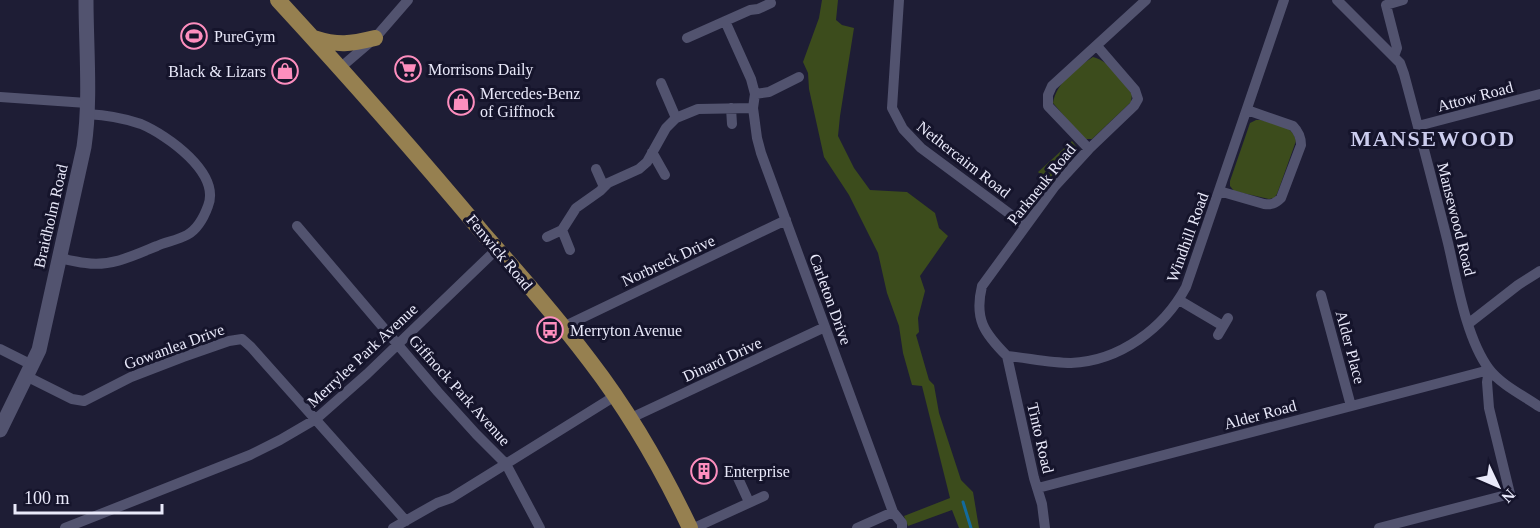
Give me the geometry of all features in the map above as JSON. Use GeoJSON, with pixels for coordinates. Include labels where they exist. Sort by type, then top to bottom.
{"type":"FeatureCollection","features":[{"type":"Feature","properties":{"kind":"main road","name":"Fenwick Road"},"geometry":{"type":"LineString","coordinates":[[278,0],[399,134],[591,362],[631,418],[659,466],[690,528]]}},
{"type":"Feature","properties":{"kind":"main road"},"geometry":{"type":"LineString","coordinates":[[313,38],[330,44],[375,38]]}},
{"type":"Feature","properties":{"kind":"street","name":"Braidholm Road"},"geometry":{"type":"LineString","coordinates":[[0,430],[39,350],[84,147],[87,109],[86,0]]}},
{"type":"Feature","properties":{"kind":"street"},"geometry":{"type":"LineString","coordinates":[[340,68],[375,38],[408,0]]}},
{"type":"Feature","properties":{"kind":"street","name":"Nethercairn Road"},"geometry":{"type":"LineString","coordinates":[[899,0],[892,108],[903,129],[921,148],[1026,226]]}},
{"type":"Feature","properties":{"kind":"street"},"geometry":{"type":"LineString","coordinates":[[1089,149],[1048,105],[1048,95],[1052,86],[1146,0]]}},
{"type":"Feature","properties":{"kind":"street","name":"Windhill Road"},"geometry":{"type":"LineString","coordinates":[[1007,356],[1072,363],[1108,356],[1144,337],[1160,323],[1179,300],[1186,287],[1284,0]]}},
{"type":"Feature","properties":{"kind":"street","name":"Mansewood Road"},"geometry":{"type":"LineString","coordinates":[[1337,0],[1400,63],[1468,324],[1477,350],[1489,370],[1540,407]]}},
{"type":"Feature","properties":{"kind":"street"},"geometry":{"type":"LineString","coordinates":[[1394,56],[1397,48],[1386,4],[1403,0]]}},
{"type":"Feature","properties":{"kind":"street"},"geometry":{"type":"LineString","coordinates":[[687,38],[771,3]]}},
{"type":"Feature","properties":{"kind":"street","name":"Carleton Drive"},"geometry":{"type":"LineString","coordinates":[[725,21],[751,79],[755,94],[753,108],[761,153],[893,512],[902,523],[902,528]]}},
{"type":"Feature","properties":{"kind":"street","name":"Parkneuk Road"},"geometry":{"type":"LineString","coordinates":[[1007,356],[984,328],[978,303],[982,286],[1055,186],[1089,149],[1134,106],[1137,99],[1135,90],[1097,46]]}},
{"type":"Feature","properties":{"kind":"street"},"geometry":{"type":"LineString","coordinates":[[755,94],[769,92],[799,77]]}},
{"type":"Feature","properties":{"kind":"street"},"geometry":{"type":"LineString","coordinates":[[662,83],[676,118]]}},
{"type":"Feature","properties":{"kind":"street","name":"Attow Road"},"geometry":{"type":"LineString","coordinates":[[1418,126],[1540,94]]}},
{"type":"Feature","properties":{"kind":"street"},"geometry":{"type":"LineString","coordinates":[[0,97],[87,109],[141,124],[178,145],[195,162],[208,186],[210,200],[198,226],[186,235],[122,260],[106,263],[88,264],[59,258]]}},
{"type":"Feature","properties":{"kind":"street"},"geometry":{"type":"LineString","coordinates":[[731,108],[732,124]]}},
{"type":"Feature","properties":{"kind":"street"},"geometry":{"type":"LineString","coordinates":[[547,237],[562,230],[576,208],[604,187],[639,169],[647,162],[666,128],[676,118],[698,109],[753,108]]}},
{"type":"Feature","properties":{"kind":"street"},"geometry":{"type":"LineString","coordinates":[[1219,192],[1264,204],[1271,205],[1277,202],[1281,198],[1301,145],[1301,138],[1293,126],[1247,110]]}},
{"type":"Feature","properties":{"kind":"street"},"geometry":{"type":"LineString","coordinates":[[652,152],[665,175]]}},
{"type":"Feature","properties":{"kind":"street"},"geometry":{"type":"LineString","coordinates":[[596,169],[604,187]]}},
{"type":"Feature","properties":{"kind":"street","name":"Norbreck Drive"},"geometry":{"type":"LineString","coordinates":[[563,327],[786,220]]}},
{"type":"Feature","properties":{"kind":"street","name":"Giffnock Park Avenue"},"geometry":{"type":"LineString","coordinates":[[297,226],[438,392],[506,464],[540,528]]}},
{"type":"Feature","properties":{"kind":"street"},"geometry":{"type":"LineString","coordinates":[[562,230],[570,250]]}},
{"type":"Feature","properties":{"kind":"street","name":"Merrylee Park Avenue"},"geometry":{"type":"LineString","coordinates":[[64,528],[258,451],[316,419],[367,374],[497,249]]}},
{"type":"Feature","properties":{"kind":"street"},"geometry":{"type":"LineString","coordinates":[[1468,324],[1518,285],[1540,272]]}},
{"type":"Feature","properties":{"kind":"street","name":"Alder Place"},"geometry":{"type":"LineString","coordinates":[[1321,295],[1351,406]]}},
{"type":"Feature","properties":{"kind":"street"},"geometry":{"type":"LineString","coordinates":[[1179,300],[1223,326]]}},
{"type":"Feature","properties":{"kind":"street","name":"Dinard Drive"},"geometry":{"type":"LineString","coordinates":[[631,418],[825,327]]}},
{"type":"Feature","properties":{"kind":"street","name":"Gowanlea Drive"},"geometry":{"type":"LineString","coordinates":[[29,370],[72,399],[84,402],[131,377],[229,341],[242,339],[251,346],[406,520]]}},
{"type":"Feature","properties":{"kind":"street"},"geometry":{"type":"LineString","coordinates":[[0,349],[29,370]]}},
{"type":"Feature","properties":{"kind":"street","name":"Tinto Road"},"geometry":{"type":"LineString","coordinates":[[1007,356],[1034,478],[1042,504],[1045,528]]}},
{"type":"Feature","properties":{"kind":"street"},"geometry":{"type":"LineString","coordinates":[[1379,528],[1510,494],[1489,408],[1487,382],[1489,370]]}},
{"type":"Feature","properties":{"kind":"street","name":"Alder Road"},"geometry":{"type":"LineString","coordinates":[[1038,488],[1489,370]]}},
{"type":"Feature","properties":{"kind":"street"},"geometry":{"type":"LineString","coordinates":[[393,528],[437,503],[451,498],[615,396]]}},
{"type":"Feature","properties":{"kind":"street"},"geometry":{"type":"LineString","coordinates":[[738,478],[749,502]]}},
{"type":"Feature","properties":{"kind":"street"},"geometry":{"type":"LineString","coordinates":[[694,528],[764,496]]}},
{"type":"Feature","properties":{"kind":"street"},"geometry":{"type":"LineString","coordinates":[[857,528],[893,512]]}},
{"type":"Feature","properties":{"kind":"green space"},"geometry":{"type":"Polygon","coordinates":[[[822,0],[838,0],[836,20],[842,25],[854,28],[838,136],[854,168],[870,190],[907,192],[935,213],[939,228],[948,236],[920,276],[925,291],[918,318],[919,332],[916,335],[929,380],[934,385],[939,413],[961,480],[973,492],[979,528],[959,528],[952,510],[908,526],[904,516],[950,498],[922,386],[912,385],[903,353],[899,326],[887,293],[878,253],[849,195],[824,157],[809,89],[808,73],[803,62],[819,18],[822,0]]]}},
{"type":"Feature","properties":{"kind":"green space"},"geometry":{"type":"Polygon","coordinates":[[[1093,57],[1105,62],[1132,94],[1131,102],[1092,139],[1086,139],[1053,103],[1063,82],[1093,57]]]}},
{"type":"Feature","properties":{"kind":"green space"},"geometry":{"type":"Polygon","coordinates":[[[1256,120],[1287,128],[1296,141],[1277,194],[1274,198],[1269,199],[1234,191],[1230,186],[1250,123],[1256,120]]]}},
{"type":"Feature","properties":{"kind":"green space"},"geometry":{"type":"Polygon","coordinates":[[[1072,141],[1078,149],[1049,183],[1038,172],[1072,141]]]}},
{"type":"Feature","properties":{"kind":"waterway"},"geometry":{"type":"LineString","coordinates":[[963,502],[971,528]]}},
{"type":"Feature","properties":{"kind":"place","name":"PureGym"},"geometry":{"type":"Point","coordinates":[194,36]}},
{"type":"Feature","properties":{"kind":"place","name":"Morrisons Daily"},"geometry":{"type":"Point","coordinates":[408,69]}},
{"type":"Feature","properties":{"kind":"place","name":"Black & Lizars"},"geometry":{"type":"Point","coordinates":[285,71]}},
{"type":"Feature","properties":{"kind":"place","name":"Mercedes-Benz of Giffnock"},"geometry":{"type":"Point","coordinates":[461,102]}},
{"type":"Feature","properties":{"kind":"place","name":"Merryton Avenue"},"geometry":{"type":"Point","coordinates":[550,330]}},
{"type":"Feature","properties":{"kind":"place","name":"Enterprise"},"geometry":{"type":"Point","coordinates":[704,471]}},
{"type":"Feature","properties":{"kind":"district","name":"MANSEWOOD"},"geometry":{"type":"Point","coordinates":[1433,138]}}]}
